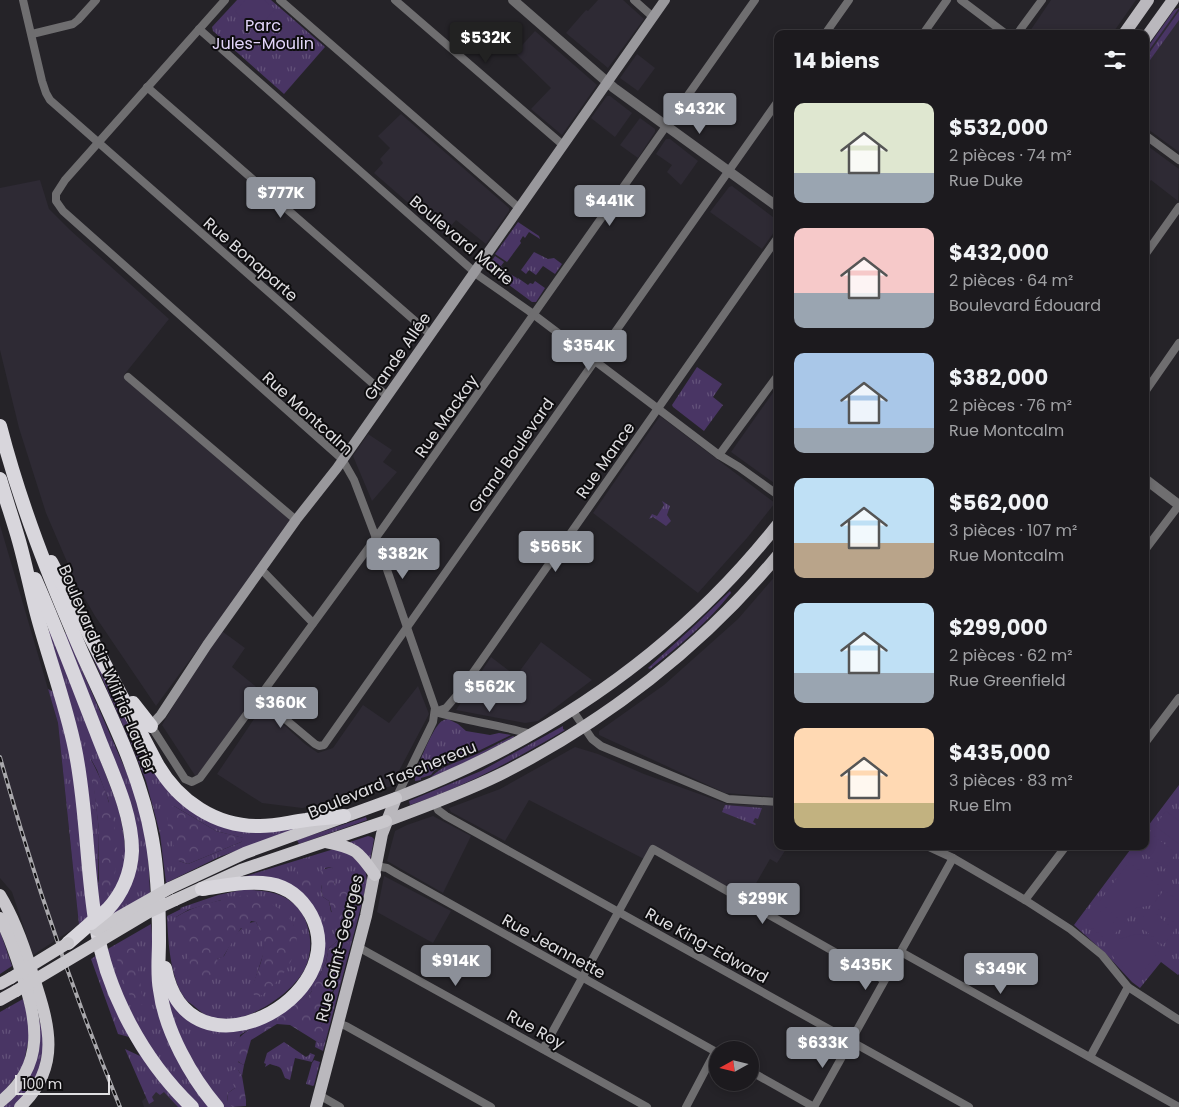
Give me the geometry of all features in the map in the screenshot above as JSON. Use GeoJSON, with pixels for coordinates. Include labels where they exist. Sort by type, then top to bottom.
{"type":"FeatureCollection","features":[{"type":"Feature","properties":{"kind":"highway","name":"Boulevard Sir-Wilfrid-Laurier"},"geometry":{"type":"LineString","coordinates":[[0,426],[27,518],[51,581],[121,740],[142,794],[154,848],[159,930]]}},
{"type":"Feature","properties":{"kind":"highway"},"geometry":{"type":"LineString","coordinates":[[0,479],[75,749],[81,782],[96,926],[105,962],[121,1005],[138,1039],[161,1072],[192,1107]]}},
{"type":"Feature","properties":{"kind":"highway"},"geometry":{"type":"LineString","coordinates":[[27,518],[166,779],[182,796],[207,813],[225,821],[254,826],[344,816]]}},
{"type":"Feature","properties":{"kind":"highway"},"geometry":{"type":"LineString","coordinates":[[18,539],[51,614],[114,780],[129,825],[132,853],[122,890],[107,910],[68,943]]}},
{"type":"Feature","properties":{"kind":"highway"},"geometry":{"type":"LineString","coordinates":[[121,693],[129,698],[150,726]]}},
{"type":"Feature","properties":{"kind":"highway","name":"Boulevard Taschereau"},"geometry":{"type":"LineString","coordinates":[[5,981],[68,943],[96,930],[170,888],[236,857],[396,798]]}},
{"type":"Feature","properties":{"kind":"highway","name":"Boulevard Taschereau"},"geometry":{"type":"LineString","coordinates":[[0,1000],[155,908],[241,870],[386,821]]}},
{"type":"Feature","properties":{"kind":"highway"},"geometry":{"type":"LineString","coordinates":[[326,842],[345,846],[356,851],[376,870]]}},
{"type":"Feature","properties":{"kind":"highway"},"geometry":{"type":"LineString","coordinates":[[159,930],[169,985],[182,1006],[197,1018],[216,1025],[242,1025],[270,1012],[292,996],[308,979],[314,968],[318,952],[316,928],[304,904],[288,890],[268,884],[251,883],[202,888]]}},
{"type":"Feature","properties":{"kind":"highway"},"geometry":{"type":"LineString","coordinates":[[0,895],[22,942],[45,1010],[49,1032],[48,1052],[44,1070],[34,1091],[20,1107]]}},
{"type":"Feature","properties":{"kind":"highway"},"geometry":{"type":"LineString","coordinates":[[0,918],[14,950],[29,997],[35,1028],[33,1050],[26,1070],[15,1087],[0,1102]]}},
{"type":"Feature","properties":{"kind":"highway"},"geometry":{"type":"LineString","coordinates":[[159,930],[159,989],[168,1021],[190,1069],[217,1107]]}},
{"type":"Feature","properties":{"kind":"main road","name":"Grande Allée"},"geometry":{"type":"LineString","coordinates":[[150,726],[161,715],[207,645],[387,396],[665,0]]}},
{"type":"Feature","properties":{"kind":"main road"},"geometry":{"type":"LineString","coordinates":[[1127,30],[1148,0]]}},
{"type":"Feature","properties":{"kind":"main road"},"geometry":{"type":"LineString","coordinates":[[1149,33],[1173,0]]}},
{"type":"Feature","properties":{"kind":"main road","name":"Boulevard Taschereau"},"geometry":{"type":"LineString","coordinates":[[396,798],[465,770],[533,735],[623,676],[677,632],[733,576],[774,529]]}},
{"type":"Feature","properties":{"kind":"main road","name":"Boulevard Taschereau"},"geometry":{"type":"LineString","coordinates":[[386,821],[472,788],[516,766],[583,727],[639,688],[695,642],[732,606],[774,559]]}},
{"type":"Feature","properties":{"kind":"main road","name":"Rue Saint-Georges"},"geometry":{"type":"LineString","coordinates":[[318,1101],[358,947],[386,821],[396,798]]}},
{"type":"Feature","properties":{"kind":"street","name":"Rue Bonaparte"},"geometry":{"type":"LineString","coordinates":[[23,0],[46,93],[50,100],[387,396]]}},
{"type":"Feature","properties":{"kind":"street"},"geometry":{"type":"LineString","coordinates":[[32,34],[73,24],[96,0]]}},
{"type":"Feature","properties":{"kind":"street"},"geometry":{"type":"LineString","coordinates":[[98,143],[225,0]]}},
{"type":"Feature","properties":{"kind":"street"},"geometry":{"type":"LineString","coordinates":[[280,0],[519,208]]}},
{"type":"Feature","properties":{"kind":"street"},"geometry":{"type":"LineString","coordinates":[[395,0],[563,145]]}},
{"type":"Feature","properties":{"kind":"street"},"geometry":{"type":"LineString","coordinates":[[513,0],[607,82],[774,205]]}},
{"type":"Feature","properties":{"kind":"street"},"geometry":{"type":"LineString","coordinates":[[634,0],[653,17]]}},
{"type":"Feature","properties":{"kind":"street","name":"Rue Mackay"},"geometry":{"type":"LineString","coordinates":[[150,726],[185,779],[192,782],[200,778],[376,538],[755,0]]}},
{"type":"Feature","properties":{"kind":"street"},"geometry":{"type":"LineString","coordinates":[[828,30],[849,0]]}},
{"type":"Feature","properties":{"kind":"street"},"geometry":{"type":"LineString","coordinates":[[926,30],[947,0]]}},
{"type":"Feature","properties":{"kind":"street"},"geometry":{"type":"LineString","coordinates":[[961,0],[1001,30]]}},
{"type":"Feature","properties":{"kind":"street"},"geometry":{"type":"LineString","coordinates":[[1020,30],[1042,0]]}},
{"type":"Feature","properties":{"kind":"street","name":"Boulevard Marie"},"geometry":{"type":"LineString","coordinates":[[199,29],[474,272],[719,455],[774,492]]}},
{"type":"Feature","properties":{"kind":"street"},"geometry":{"type":"LineString","coordinates":[[147,87],[430,334]]}},
{"type":"Feature","properties":{"kind":"street","name":"Grand Boulevard"},"geometry":{"type":"LineString","coordinates":[[260,698],[315,744],[324,745],[774,107]]}},
{"type":"Feature","properties":{"kind":"street"},"geometry":{"type":"LineString","coordinates":[[1149,138],[1179,160]]}},
{"type":"Feature","properties":{"kind":"street","name":"Rue Montcalm"},"geometry":{"type":"LineString","coordinates":[[98,143],[56,194],[56,201],[63,211],[342,459],[354,480],[376,538],[435,712]]}},
{"type":"Feature","properties":{"kind":"street"},"geometry":{"type":"LineString","coordinates":[[1149,249],[1179,207]]}},
{"type":"Feature","properties":{"kind":"street","name":"Rue Mance"},"geometry":{"type":"LineString","coordinates":[[435,712],[449,706],[774,243]]}},
{"type":"Feature","properties":{"kind":"street"},"geometry":{"type":"LineString","coordinates":[[1149,386],[1179,343]]}},
{"type":"Feature","properties":{"kind":"street"},"geometry":{"type":"LineString","coordinates":[[128,377],[296,520]]}},
{"type":"Feature","properties":{"kind":"street"},"geometry":{"type":"LineString","coordinates":[[719,455],[774,380]]}},
{"type":"Feature","properties":{"kind":"street"},"geometry":{"type":"LineString","coordinates":[[1149,482],[1179,505],[1149,545]]}},
{"type":"Feature","properties":{"kind":"street"},"geometry":{"type":"LineString","coordinates":[[261,569],[314,623]]}},
{"type":"Feature","properties":{"kind":"street"},"geometry":{"type":"LineString","coordinates":[[1149,738],[1179,698]]}},
{"type":"Feature","properties":{"kind":"street"},"geometry":{"type":"LineString","coordinates":[[572,711],[594,741],[601,746],[719,797],[735,800],[774,802]]}},
{"type":"Feature","properties":{"kind":"street"},"geometry":{"type":"LineString","coordinates":[[396,798],[435,712],[465,720],[514,729],[533,735]]}},
{"type":"Feature","properties":{"kind":"street","name":"Rue King-Edward"},"geometry":{"type":"LineString","coordinates":[[435,803],[438,810],[446,816],[969,1107]]}},
{"type":"Feature","properties":{"kind":"street"},"geometry":{"type":"LineString","coordinates":[[543,1049],[653,850],[884,980]]}},
{"type":"Feature","properties":{"kind":"street"},"geometry":{"type":"LineString","coordinates":[[936,850],[1025,900],[1070,929],[1102,955],[1128,987],[1179,1020]]}},
{"type":"Feature","properties":{"kind":"street"},"geometry":{"type":"LineString","coordinates":[[1025,900],[1063,850]]}},
{"type":"Feature","properties":{"kind":"street"},"geometry":{"type":"LineString","coordinates":[[759,1076],[814,1107],[953,858]]}},
{"type":"Feature","properties":{"kind":"street","name":"Rue Jeannette"},"geometry":{"type":"LineString","coordinates":[[376,870],[384,867],[709,1049]]}},
{"type":"Feature","properties":{"kind":"street","name":"Rue Roy"},"geometry":{"type":"LineString","coordinates":[[358,947],[647,1107]]}},
{"type":"Feature","properties":{"kind":"street"},"geometry":{"type":"LineString","coordinates":[[900,952],[1179,1107]]}},
{"type":"Feature","properties":{"kind":"street"},"geometry":{"type":"LineString","coordinates":[[1090,1057],[1128,987]]}},
{"type":"Feature","properties":{"kind":"street"},"geometry":{"type":"LineString","coordinates":[[337,1023],[346,1026],[492,1107]]}},
{"type":"Feature","properties":{"kind":"street"},"geometry":{"type":"LineString","coordinates":[[686,1107],[709,1066]]}},
{"type":"Feature","properties":{"kind":"street"},"geometry":{"type":"LineString","coordinates":[[318,1101],[340,1107]]}},
{"type":"Feature","properties":{"kind":"shaded area"},"geometry":{"type":"Polygon","coordinates":[[[598,0],[623,0],[644,19],[608,68],[566,33],[586,10],[588,11],[598,0]]]}},
{"type":"Feature","properties":{"kind":"shaded area"},"geometry":{"type":"Polygon","coordinates":[[[1051,0],[1136,0],[1115,30],[1031,30],[1051,0]]]}},
{"type":"Feature","properties":{"kind":"shaded area"},"geometry":{"type":"Polygon","coordinates":[[[1179,8],[1179,152],[1149,130],[1149,50],[1179,8]]]}},
{"type":"Feature","properties":{"kind":"shaded area"},"geometry":{"type":"Polygon","coordinates":[[[535,31],[597,85],[562,135],[531,109],[551,88],[515,53],[535,31]]]}},
{"type":"Feature","properties":{"kind":"shaded area"},"geometry":{"type":"Polygon","coordinates":[[[637,54],[655,68],[638,91],[620,78],[637,54]]]}},
{"type":"Feature","properties":{"kind":"shaded area"},"geometry":{"type":"Polygon","coordinates":[[[607,96],[610,96],[632,113],[615,137],[591,118],[607,96]]]}},
{"type":"Feature","properties":{"kind":"shaded area"},"geometry":{"type":"Polygon","coordinates":[[[401,114],[509,208],[509,211],[486,244],[456,220],[444,234],[374,173],[383,163],[380,159],[390,148],[378,136],[401,114]]]}},
{"type":"Feature","properties":{"kind":"shaded area"},"geometry":{"type":"Polygon","coordinates":[[[640,118],[655,129],[655,132],[638,158],[620,145],[640,118]]]}},
{"type":"Feature","properties":{"kind":"shaded area"},"geometry":{"type":"Polygon","coordinates":[[[666,139],[670,139],[698,161],[681,185],[667,172],[672,165],[656,154],[666,139]]]}},
{"type":"Feature","properties":{"kind":"shaded area"},"geometry":{"type":"Polygon","coordinates":[[[1149,147],[1179,169],[1178,201],[1151,180],[1149,183],[1149,147]]]}},
{"type":"Feature","properties":{"kind":"shaded area"},"geometry":{"type":"Polygon","coordinates":[[[40,180],[49,209],[169,319],[124,375],[292,521],[156,706],[95,616],[77,585],[46,513],[19,428],[0,350],[0,188],[40,180]]]}},
{"type":"Feature","properties":{"kind":"shaded area"},"geometry":{"type":"Polygon","coordinates":[[[732,186],[774,218],[774,232],[762,249],[710,212],[729,187],[732,186]]]}},
{"type":"Feature","properties":{"kind":"shaded area"},"geometry":{"type":"Polygon","coordinates":[[[774,391],[774,483],[731,452],[774,391]]]}},
{"type":"Feature","properties":{"kind":"shaded area"},"geometry":{"type":"Polygon","coordinates":[[[660,416],[774,502],[747,538],[698,593],[593,513],[660,416]]]}},
{"type":"Feature","properties":{"kind":"shaded area"},"geometry":{"type":"Polygon","coordinates":[[[368,434],[392,450],[383,462],[397,472],[372,501],[353,456],[368,434]]]}},
{"type":"Feature","properties":{"kind":"shaded area"},"geometry":{"type":"Polygon","coordinates":[[[0,525],[58,723],[79,925],[33,955],[12,892],[0,878],[0,525]]]}},
{"type":"Feature","properties":{"kind":"shaded area"},"geometry":{"type":"Polygon","coordinates":[[[774,577],[774,797],[725,793],[599,735],[599,731],[664,685],[738,619],[774,577]]]}},
{"type":"Feature","properties":{"kind":"shaded area"},"geometry":{"type":"Polygon","coordinates":[[[219,629],[245,648],[232,667],[261,691],[196,777],[162,725],[219,629]]]}},
{"type":"Feature","properties":{"kind":"shaded area"},"geometry":{"type":"Polygon","coordinates":[[[541,642],[592,680],[538,721],[525,723],[456,710],[491,657],[516,676],[541,642]]]}},
{"type":"Feature","properties":{"kind":"shaded area"},"geometry":{"type":"Polygon","coordinates":[[[418,686],[429,714],[391,786],[350,800],[302,808],[262,803],[217,774],[260,710],[265,708],[305,744],[318,753],[333,748],[363,705],[389,723],[418,686]]]}},
{"type":"Feature","properties":{"kind":"shaded area"},"geometry":{"type":"Polygon","coordinates":[[[575,747],[598,754],[644,774],[727,804],[774,806],[774,850],[785,850],[777,863],[770,859],[747,899],[657,848],[646,860],[529,800],[505,841],[451,812],[449,808],[500,789],[575,747]]]}},
{"type":"Feature","properties":{"kind":"shaded area"},"geometry":{"type":"Polygon","coordinates":[[[433,816],[471,836],[443,893],[387,861],[395,831],[433,816]]]}},
{"type":"Feature","properties":{"kind":"shaded area"},"geometry":{"type":"Polygon","coordinates":[[[384,876],[451,911],[433,943],[377,912],[384,876]]]}},
{"type":"Feature","properties":{"kind":"shaded area"},"geometry":{"type":"Polygon","coordinates":[[[160,1085],[180,1107],[144,1107],[142,1101],[160,1085]]]}},
{"type":"Feature","properties":{"kind":"green space","name":"Parc Jules-Moulin"},"geometry":{"type":"Polygon","coordinates":[[[237,0],[271,0],[325,47],[284,94],[213,31],[212,27],[237,0]]]}},
{"type":"Feature","properties":{"kind":"green space"},"geometry":{"type":"Polygon","coordinates":[[[245,0],[264,0],[275,9],[256,31],[235,12],[245,0]]]}},
{"type":"Feature","properties":{"kind":"green space"},"geometry":{"type":"Polygon","coordinates":[[[1179,8],[1149,50],[1149,45],[1174,10],[1179,8]]]}},
{"type":"Feature","properties":{"kind":"green space"},"geometry":{"type":"Polygon","coordinates":[[[1179,11],[1179,20],[1149,61],[1149,53],[1179,11]]]}},
{"type":"Feature","properties":{"kind":"green space"},"geometry":{"type":"Polygon","coordinates":[[[518,222],[539,236],[540,239],[529,232],[525,238],[523,236],[520,241],[521,243],[507,262],[495,254],[518,222]]]}},
{"type":"Feature","properties":{"kind":"green space"},"geometry":{"type":"Polygon","coordinates":[[[534,252],[548,259],[554,258],[562,264],[555,274],[543,266],[536,275],[529,270],[526,274],[521,270],[534,252]]]}},
{"type":"Feature","properties":{"kind":"green space"},"geometry":{"type":"Polygon","coordinates":[[[495,256],[504,262],[501,266],[507,273],[502,280],[490,268],[489,270],[487,268],[495,256]]]}},
{"type":"Feature","properties":{"kind":"green space"},"geometry":{"type":"Polygon","coordinates":[[[510,274],[517,278],[516,280],[518,278],[528,285],[530,283],[533,284],[535,281],[545,288],[536,302],[532,302],[505,282],[510,274]]]}},
{"type":"Feature","properties":{"kind":"green space"},"geometry":{"type":"Polygon","coordinates":[[[697,367],[722,384],[713,397],[723,405],[704,431],[672,405],[697,367]]]}},
{"type":"Feature","properties":{"kind":"green space"},"geometry":{"type":"Polygon","coordinates":[[[662,501],[670,506],[667,515],[671,521],[666,526],[653,517],[649,519],[652,514],[657,516],[664,505],[662,501]]]}},
{"type":"Feature","properties":{"kind":"green space"},"geometry":{"type":"Polygon","coordinates":[[[730,591],[731,593],[722,604],[703,624],[650,669],[648,668],[695,625],[730,591]]]}},
{"type":"Feature","properties":{"kind":"green space"},"geometry":{"type":"Polygon","coordinates":[[[64,592],[159,773],[207,817],[305,826],[219,857],[166,883],[160,834],[146,781],[64,592]],[[174,806],[179,861],[188,864],[241,842],[243,838],[216,831],[174,806]]]}},
{"type":"Feature","properties":{"kind":"green space"},"geometry":{"type":"Polygon","coordinates":[[[51,630],[117,804],[122,824],[125,846],[124,867],[113,894],[98,911],[47,631],[51,630]],[[91,759],[99,830],[98,886],[109,802],[91,759]]]}},
{"type":"Feature","properties":{"kind":"green space"},"geometry":{"type":"Polygon","coordinates":[[[66,633],[132,785],[148,851],[150,893],[110,917],[135,861],[63,634],[66,633]]]}},
{"type":"Feature","properties":{"kind":"green space"},"geometry":{"type":"Polygon","coordinates":[[[48,689],[54,692],[72,760],[89,918],[79,925],[58,723],[48,689]]]}},
{"type":"Feature","properties":{"kind":"green space"},"geometry":{"type":"Polygon","coordinates":[[[448,719],[466,731],[490,735],[499,733],[511,735],[466,757],[454,760],[434,771],[431,775],[415,781],[420,761],[431,736],[443,720],[448,719]]]}},
{"type":"Feature","properties":{"kind":"green space"},"geometry":{"type":"Polygon","coordinates":[[[563,726],[565,730],[509,762],[450,790],[410,805],[409,801],[481,771],[563,726]]]}},
{"type":"Feature","properties":{"kind":"green space"},"geometry":{"type":"Polygon","coordinates":[[[513,736],[513,738],[466,762],[430,778],[447,766],[513,736]]]}},
{"type":"Feature","properties":{"kind":"green space"},"geometry":{"type":"Polygon","coordinates":[[[90,758],[110,805],[116,840],[115,874],[110,890],[99,893],[99,830],[90,758]]]}},
{"type":"Feature","properties":{"kind":"green space"},"geometry":{"type":"Polygon","coordinates":[[[1179,785],[1179,974],[1161,962],[1140,988],[1074,925],[1130,850],[1149,850],[1149,825],[1179,785]]]}},
{"type":"Feature","properties":{"kind":"green space"},"geometry":{"type":"Polygon","coordinates":[[[725,805],[762,808],[758,819],[755,818],[753,822],[755,825],[722,812],[725,805]]]}},
{"type":"Feature","properties":{"kind":"green space"},"geometry":{"type":"Polygon","coordinates":[[[174,806],[216,831],[244,838],[241,842],[188,864],[179,861],[167,820],[169,807],[174,806]]]}},
{"type":"Feature","properties":{"kind":"green space"},"geometry":{"type":"Polygon","coordinates":[[[1166,811],[1179,821],[1179,844],[1155,826],[1166,811]]]}},
{"type":"Feature","properties":{"kind":"green space"},"geometry":{"type":"Polygon","coordinates":[[[366,817],[367,820],[299,844],[297,840],[366,817]]]}},
{"type":"Feature","properties":{"kind":"green space"},"geometry":{"type":"Polygon","coordinates":[[[1150,833],[1176,853],[1165,869],[1141,850],[1149,850],[1150,833]]]}},
{"type":"Feature","properties":{"kind":"green space"},"geometry":{"type":"Polygon","coordinates":[[[368,836],[374,839],[370,861],[347,843],[368,836]]]}},
{"type":"Feature","properties":{"kind":"green space"},"geometry":{"type":"Polygon","coordinates":[[[334,849],[345,850],[365,868],[367,881],[363,899],[323,1051],[315,1047],[316,1041],[323,1043],[325,1040],[320,1036],[321,1025],[325,1019],[321,1005],[334,991],[336,982],[329,979],[333,961],[343,952],[342,937],[329,948],[326,962],[320,975],[311,984],[312,991],[291,1007],[317,971],[308,902],[243,877],[334,849]],[[332,867],[325,868],[321,890],[323,897],[329,901],[331,912],[346,915],[348,911],[334,882],[332,867]]]}},
{"type":"Feature","properties":{"kind":"green space"},"geometry":{"type":"Polygon","coordinates":[[[1129,862],[1162,888],[1155,902],[1164,890],[1179,901],[1179,926],[1153,905],[1136,908],[1124,923],[1099,902],[1129,862]]]}},
{"type":"Feature","properties":{"kind":"green space"},"geometry":{"type":"Polygon","coordinates":[[[300,867],[305,867],[306,871],[312,873],[316,880],[310,889],[303,890],[300,888],[297,872],[300,867]]]}},
{"type":"Feature","properties":{"kind":"green space"},"geometry":{"type":"Polygon","coordinates":[[[332,867],[336,876],[335,884],[347,882],[351,892],[349,894],[347,922],[339,925],[334,922],[329,901],[323,897],[322,885],[319,880],[321,870],[332,867]]]}},
{"type":"Feature","properties":{"kind":"green space"},"geometry":{"type":"Polygon","coordinates":[[[246,889],[271,892],[286,898],[303,915],[309,934],[310,953],[308,960],[295,983],[277,999],[257,1011],[234,1019],[208,1016],[186,1000],[179,989],[169,947],[167,916],[180,908],[218,895],[246,889]],[[221,900],[188,910],[176,917],[217,959],[224,956],[233,940],[245,925],[256,922],[263,936],[264,952],[252,989],[294,926],[287,916],[271,905],[253,901],[221,900]]]}},
{"type":"Feature","properties":{"kind":"green space"},"geometry":{"type":"Polygon","coordinates":[[[245,895],[267,902],[283,911],[294,926],[297,938],[291,962],[284,973],[266,992],[256,999],[251,989],[261,963],[263,940],[256,922],[251,921],[247,928],[241,928],[223,957],[217,959],[220,971],[200,979],[194,978],[176,917],[201,906],[245,895]]]}},
{"type":"Feature","properties":{"kind":"green space"},"geometry":{"type":"Polygon","coordinates":[[[1094,906],[1120,928],[1108,941],[1082,920],[1094,906]]]}},
{"type":"Feature","properties":{"kind":"green space"},"geometry":{"type":"Polygon","coordinates":[[[1150,909],[1175,930],[1163,945],[1137,924],[1150,909]]]}},
{"type":"Feature","properties":{"kind":"green space"},"geometry":{"type":"Polygon","coordinates":[[[151,924],[157,990],[212,1107],[198,1107],[165,1070],[125,1006],[106,950],[151,924]]]}},
{"type":"Feature","properties":{"kind":"green space"},"geometry":{"type":"Polygon","coordinates":[[[0,931],[12,966],[0,974],[0,931]]]}},
{"type":"Feature","properties":{"kind":"green space"},"geometry":{"type":"Polygon","coordinates":[[[1137,934],[1148,936],[1162,947],[1136,981],[1108,951],[1119,939],[1137,934]]]}},
{"type":"Feature","properties":{"kind":"green space"},"geometry":{"type":"Polygon","coordinates":[[[342,937],[350,945],[348,951],[343,953],[344,959],[341,962],[335,959],[330,972],[332,977],[329,979],[332,979],[337,986],[330,994],[329,1000],[320,1007],[320,1009],[327,1009],[330,1013],[321,1025],[324,1027],[324,1031],[321,1032],[321,1036],[325,1040],[323,1043],[319,1043],[290,1025],[277,1024],[251,1040],[244,1065],[234,1057],[232,1049],[245,1032],[309,995],[312,991],[311,984],[320,975],[326,962],[329,948],[342,937]]]}},
{"type":"Feature","properties":{"kind":"green space"},"geometry":{"type":"Polygon","coordinates":[[[135,947],[142,1005],[134,1003],[127,990],[117,959],[120,951],[135,947]]]}},
{"type":"Feature","properties":{"kind":"green space"},"geometry":{"type":"Polygon","coordinates":[[[97,955],[184,1107],[178,1107],[164,1092],[160,1095],[156,1092],[152,1097],[154,1101],[149,1104],[125,1049],[140,1056],[129,1037],[118,1034],[91,959],[97,955]]]}},
{"type":"Feature","properties":{"kind":"green space"},"geometry":{"type":"Polygon","coordinates":[[[167,991],[184,1013],[204,1027],[216,1031],[228,1031],[242,1030],[256,1025],[240,1035],[238,1062],[244,1065],[242,1076],[238,1070],[232,1070],[235,1088],[228,1093],[227,1101],[232,1107],[222,1107],[196,1072],[172,1019],[167,991]]]}},
{"type":"Feature","properties":{"kind":"green space"},"geometry":{"type":"Polygon","coordinates":[[[23,999],[31,1027],[23,1067],[0,1097],[0,1012],[23,999]]]}},
{"type":"Feature","properties":{"kind":"green space"},"geometry":{"type":"Polygon","coordinates":[[[38,1015],[45,1040],[38,1074],[15,1107],[0,1107],[15,1094],[38,1015]]]}},
{"type":"Feature","properties":{"kind":"green space"},"geometry":{"type":"Polygon","coordinates":[[[284,1042],[306,1057],[310,1053],[315,1055],[312,1062],[295,1058],[290,1080],[285,1078],[280,1068],[270,1064],[265,1067],[266,1064],[264,1063],[267,1053],[284,1042]]]}},
{"type":"Feature","properties":{"kind":"green space"},"geometry":{"type":"Polygon","coordinates":[[[314,1060],[320,1062],[313,1086],[306,1084],[314,1060]]]}},
{"type":"Feature","properties":{"kind":"green space"},"geometry":{"type":"Polygon","coordinates":[[[232,1070],[238,1070],[242,1076],[246,1106],[232,1107],[227,1102],[228,1093],[235,1088],[233,1086],[234,1082],[228,1080],[226,1076],[232,1070]]]}},
{"type":"Feature","properties":{"kind":"railway"},"geometry":{"type":"LineString","coordinates":[[0,757],[26,846],[55,934],[86,1021],[120,1107]]}}]}
